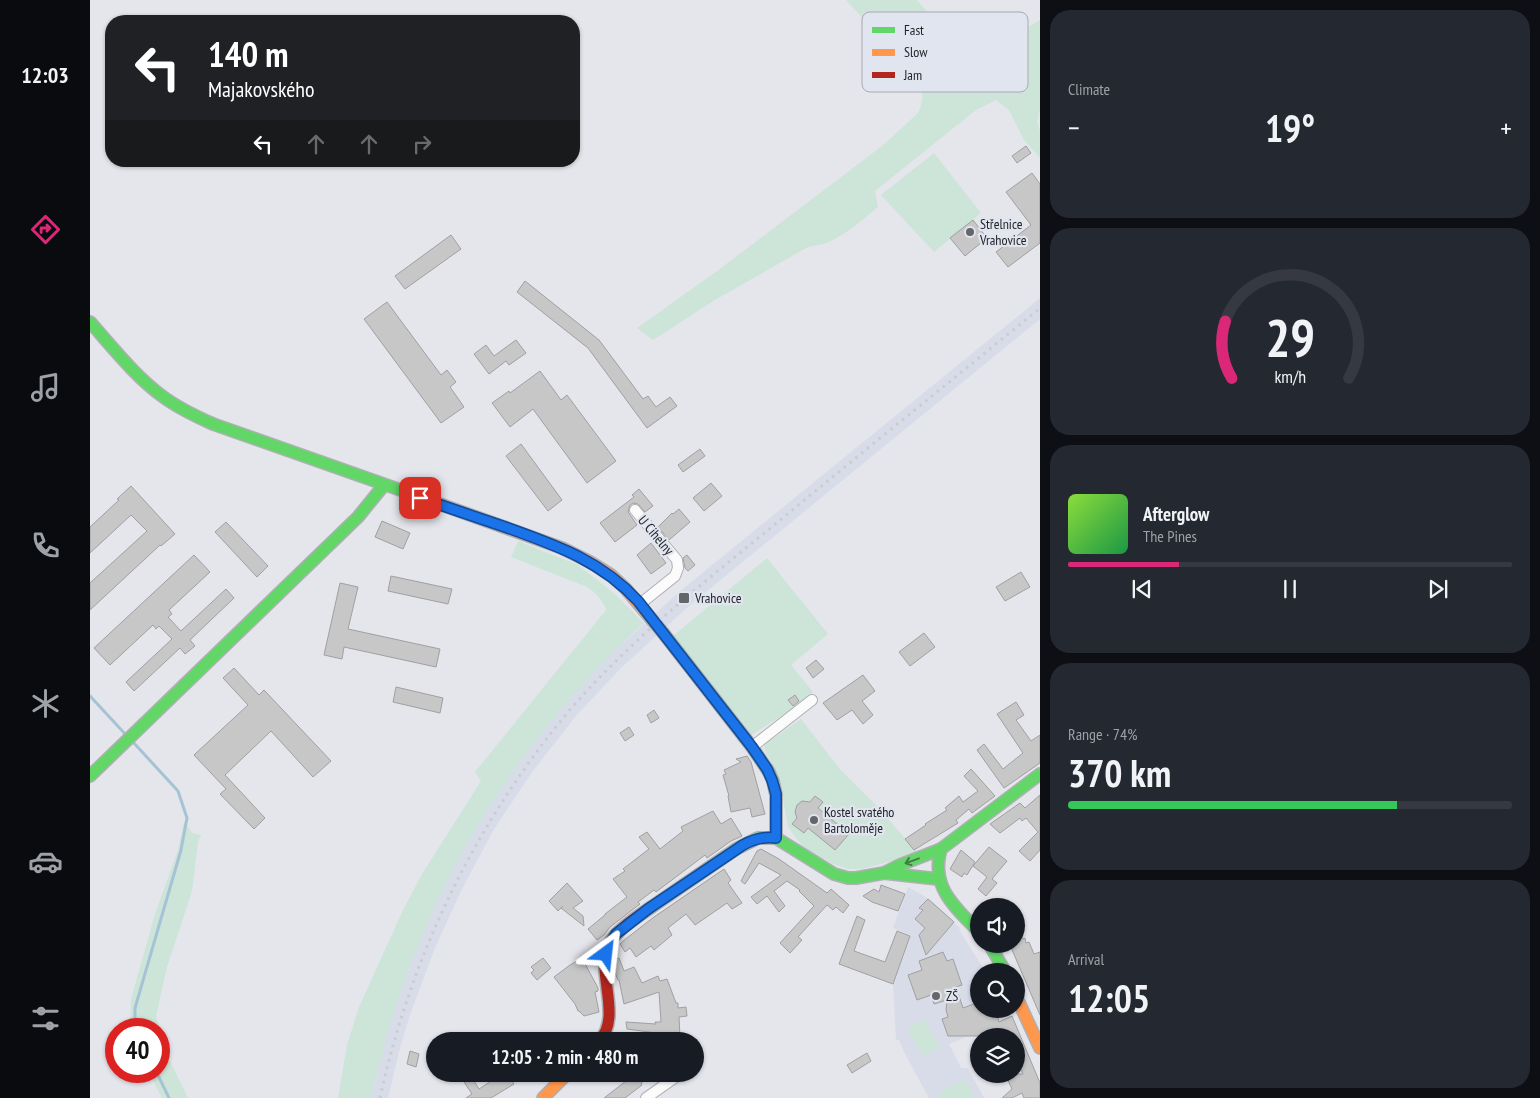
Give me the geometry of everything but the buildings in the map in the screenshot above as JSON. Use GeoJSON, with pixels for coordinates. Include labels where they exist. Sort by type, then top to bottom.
{"type":"FeatureCollection","features":[{"type":"Feature","properties":{"kind":"street"},"geometry":{"type":"LineString","coordinates":[[90,322],[142,379],[175,406],[213,424],[562,548],[593,564],[617,580],[640,604],[752,747],[767,769],[774,787],[776,838]]}},
{"type":"Feature","properties":{"kind":"street"},"geometry":{"type":"LineString","coordinates":[[90,776],[358,517],[384,485]]}},
{"type":"Feature","properties":{"kind":"street","name":"U Cihelny"},"geometry":{"type":"LineString","coordinates":[[635,510],[677,560],[678,564],[675,576],[640,604]]}},
{"type":"Feature","properties":{"kind":"street"},"geometry":{"type":"LineString","coordinates":[[752,747],[812,700]]}},
{"type":"Feature","properties":{"kind":"street"},"geometry":{"type":"LineString","coordinates":[[884,874],[900,865],[942,849],[1040,774]]}},
{"type":"Feature","properties":{"kind":"street"},"geometry":{"type":"LineString","coordinates":[[605,1032],[609,1020],[605,963],[607,948],[612,939],[648,909],[736,849],[758,838],[776,838],[834,874],[848,878],[884,874],[901,877],[924,876],[938,879]]}},
{"type":"Feature","properties":{"kind":"street"},"geometry":{"type":"LineString","coordinates":[[942,849],[937,865],[938,879],[948,896],[970,922]]}},
{"type":"Feature","properties":{"kind":"street"},"geometry":{"type":"LineString","coordinates":[[1025,1016],[1040,1048]]}},
{"type":"Feature","properties":{"kind":"street"},"geometry":{"type":"LineString","coordinates":[[542,1098],[558,1082]]}},
{"type":"Feature","properties":{"kind":"street"},"geometry":{"type":"LineString","coordinates":[[646,1098],[669,1082]]}},
{"type":"Feature","properties":{"kind":"shaded area"},"geometry":{"type":"Polygon","coordinates":[[[1040,298],[1040,319],[690,605],[621,668],[576,716],[533,771],[493,831],[462,889],[435,948],[411,1012],[388,1098],[371,1098],[385,1039],[395,1007],[419,941],[447,881],[479,822],[498,792],[519,761],[563,705],[609,656],[679,592],[1040,298]]]}},
{"type":"Feature","properties":{"kind":"shaded area","name":"ZŠ"},"geometry":{"type":"Polygon","coordinates":[[[908,887],[929,899],[960,928],[959,930],[970,947],[970,953],[974,953],[980,963],[970,963],[970,1018],[1010,1018],[986,1028],[970,1028],[970,1035],[949,1044],[961,1068],[968,1068],[970,1083],[976,1083],[984,1098],[929,1098],[899,1040],[896,1040],[893,984],[911,935],[893,928],[908,887]]]}},
{"type":"Feature","properties":{"kind":"green space"},"geometry":{"type":"Polygon","coordinates":[[[846,0],[917,0],[928,12],[862,12],[862,18],[846,0]]]}},
{"type":"Feature","properties":{"kind":"green space"},"geometry":{"type":"Polygon","coordinates":[[[1040,20],[1040,110],[1037,122],[1040,131],[1040,158],[1024,140],[1009,110],[996,100],[976,110],[875,191],[878,207],[849,230],[829,242],[806,248],[715,300],[653,340],[637,328],[717,271],[882,146],[918,113],[921,92],[1028,92],[1028,27],[1040,20]]]}},
{"type":"Feature","properties":{"kind":"green space"},"geometry":{"type":"Polygon","coordinates":[[[934,153],[981,213],[934,252],[881,195],[934,153]]]}},
{"type":"Feature","properties":{"kind":"green space"},"geometry":{"type":"Polygon","coordinates":[[[518,541],[578,565],[615,594],[644,623],[593,673],[548,725],[506,781],[470,839],[438,900],[411,963],[389,1029],[371,1098],[338,1098],[347,1045],[359,1007],[403,910],[422,874],[481,781],[475,772],[606,610],[603,603],[587,587],[511,557],[518,541]]]}},
{"type":"Feature","properties":{"kind":"green space"},"geometry":{"type":"Polygon","coordinates":[[[767,558],[828,634],[791,665],[813,692],[794,708],[750,736],[673,636],[767,558]]]}},
{"type":"Feature","properties":{"kind":"green space"},"geometry":{"type":"Polygon","coordinates":[[[801,719],[839,768],[873,802],[919,854],[862,869],[848,869],[833,864],[804,848],[788,827],[779,776],[764,749],[765,744],[801,719]]]}},
{"type":"Feature","properties":{"kind":"green space"},"geometry":{"type":"Polygon","coordinates":[[[184,821],[192,833],[201,835],[198,842],[192,891],[167,967],[157,1018],[130,1018],[131,999],[155,914],[178,850],[184,821]]]}},
{"type":"Feature","properties":{"kind":"green space"},"geometry":{"type":"Polygon","coordinates":[[[924,1019],[940,1048],[923,1056],[907,1028],[924,1019]]]}},
{"type":"Feature","properties":{"kind":"green space"},"geometry":{"type":"Polygon","coordinates":[[[170,1061],[188,1098],[162,1098],[154,1083],[170,1083],[170,1061]]]}},
{"type":"Feature","properties":{"kind":"green space"},"geometry":{"type":"Polygon","coordinates":[[[964,1079],[975,1098],[939,1098],[937,1094],[964,1079]]]}},
{"type":"Feature","properties":{"kind":"waterway"},"geometry":{"type":"LineString","coordinates":[[90,696],[127,736]]}},
{"type":"Feature","properties":{"kind":"waterway"},"geometry":{"type":"LineString","coordinates":[[133,742],[178,791],[187,818],[181,850],[135,1008],[135,1018]]}},
{"type":"Feature","properties":{"kind":"waterway"},"geometry":{"type":"LineString","coordinates":[[162,1083],[169,1098]]}},
{"type":"Feature","properties":{"kind":"railway"},"geometry":{"type":"LineString","coordinates":[[380,1098],[393,1045],[409,993],[451,893],[476,845],[504,799],[535,754],[569,711],[616,661],[667,614],[1040,308]]}},
{"type":"Feature","properties":{"kind":"traffic: fast"},"geometry":{"type":"LineString","coordinates":[[90,322],[143,380],[162,396],[187,412],[213,424],[409,493]]}},
{"type":"Feature","properties":{"kind":"traffic: fast"},"geometry":{"type":"LineString","coordinates":[[90,776],[358,517],[384,485]]}},
{"type":"Feature","properties":{"kind":"traffic: fast"},"geometry":{"type":"LineString","coordinates":[[664,634],[752,747],[769,772],[776,795],[776,838]]}},
{"type":"Feature","properties":{"kind":"traffic: fast"},"geometry":{"type":"LineString","coordinates":[[650,908],[736,849],[758,838],[776,838],[834,874],[848,878],[884,873],[941,849],[1040,774]]}},
{"type":"Feature","properties":{"kind":"traffic: fast"},"geometry":{"type":"LineString","coordinates":[[941,849],[938,862],[942,885],[954,905],[970,923]]}},
{"type":"Feature","properties":{"kind":"traffic: fast"},"geometry":{"type":"LineString","coordinates":[[884,873],[938,879]]}},
{"type":"Feature","properties":{"kind":"traffic: fast"},"geometry":{"type":"LineString","coordinates":[[994,953],[1000,963]]}},
{"type":"Feature","properties":{"kind":"traffic: slow"},"geometry":{"type":"LineString","coordinates":[[409,493],[562,548],[590,562],[611,575],[626,589],[664,634]]}},
{"type":"Feature","properties":{"kind":"traffic: slow"},"geometry":{"type":"LineString","coordinates":[[1025,1016],[1040,1048]]}},
{"type":"Feature","properties":{"kind":"traffic: slow"},"geometry":{"type":"LineString","coordinates":[[543,1098],[559,1082]]}},
{"type":"Feature","properties":{"kind":"traffic: jam"},"geometry":{"type":"LineString","coordinates":[[605,1032],[609,1020],[605,968],[609,944],[622,929],[650,908]]}},
{"type":"Feature","properties":{"kind":"place","name":"Střelnice Vrahovice"},"geometry":{"type":"Point","coordinates":[970,232]}},
{"type":"Feature","properties":{"kind":"place","name":"Vrahovice"},"geometry":{"type":"Point","coordinates":[684,598]}},
{"type":"Feature","properties":{"kind":"place","name":"Kostel svatého Bartoloměje"},"geometry":{"type":"Point","coordinates":[814,820]}},
{"type":"Feature","properties":{"kind":"place","name":"ZŠ"},"geometry":{"type":"Point","coordinates":[936,996]}},
{"type":"Feature","properties":{"kind":"route"},"geometry":{"type":"LineString","coordinates":[[420,498],[562,548],[604,570],[617,580],[638,601],[752,747],[772,780],[776,794],[776,838],[758,838],[743,845],[648,909],[616,934],[607,948],[606,954]]}}]}
